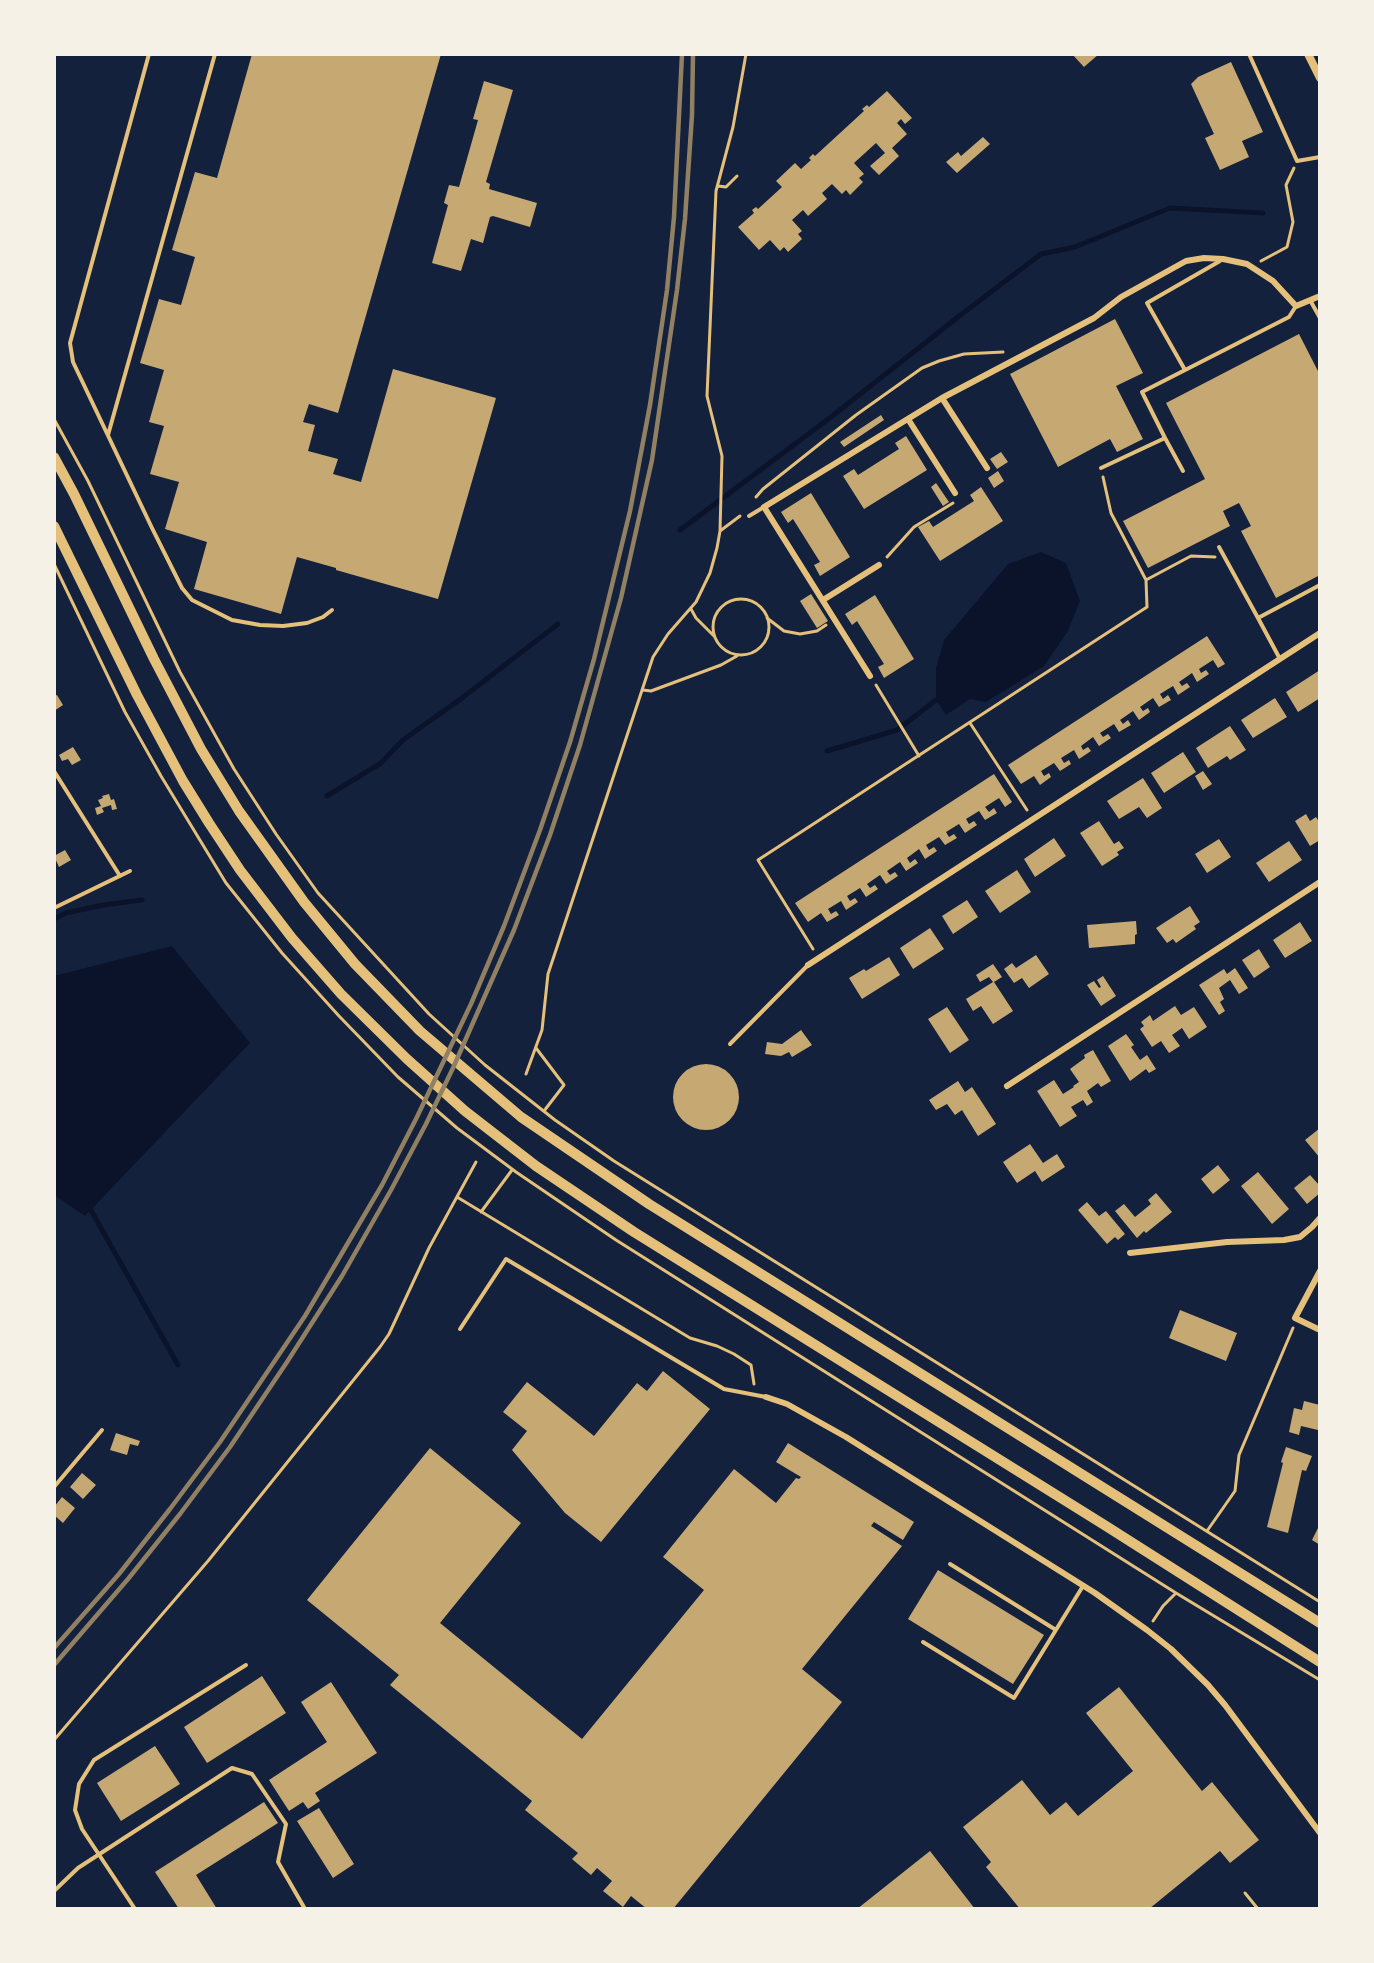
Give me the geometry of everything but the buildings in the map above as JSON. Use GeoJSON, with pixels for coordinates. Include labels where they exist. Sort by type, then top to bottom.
{"type":"FeatureCollection","features":[{"type":"Feature","properties":{"kind":"main road"},"geometry":{"type":"LineString","coordinates":[[54,457],[201,749],[239,811],[304,902],[355,964],[420,1031],[521,1117],[649,1204],[1320,1623]]}},
{"type":"Feature","properties":{"kind":"main road"},"geometry":{"type":"LineString","coordinates":[[54,526],[183,781],[240,870],[292,938],[341,994],[407,1059],[465,1111],[536,1166],[634,1232],[1320,1662]]}},
{"type":"Feature","properties":{"kind":"street"},"geometry":{"type":"LineString","coordinates":[[1308,54],[1320,78]]}},
{"type":"Feature","properties":{"kind":"street"},"geometry":{"type":"LineString","coordinates":[[870,676],[764,507],[942,398],[1094,318],[1120,297],[1186,261],[1204,258],[1247,264],[1273,280],[1296,306],[1320,296]]}},
{"type":"Feature","properties":{"kind":"street"},"geometry":{"type":"LineString","coordinates":[[1310,299],[1320,291]]}},
{"type":"Feature","properties":{"kind":"street"},"geometry":{"type":"LineString","coordinates":[[942,398],[987,468]]}},
{"type":"Feature","properties":{"kind":"street"},"geometry":{"type":"LineString","coordinates":[[908,418],[955,494]]}},
{"type":"Feature","properties":{"kind":"street"},"geometry":{"type":"LineString","coordinates":[[823,600],[879,565]]}},
{"type":"Feature","properties":{"kind":"street"},"geometry":{"type":"LineString","coordinates":[[808,965],[1320,633]]}},
{"type":"Feature","properties":{"kind":"street"},"geometry":{"type":"LineString","coordinates":[[1007,1086],[1320,882]]}},
{"type":"Feature","properties":{"kind":"street"},"geometry":{"type":"LineString","coordinates":[[1130,1253],[1227,1242],[1284,1240],[1300,1237],[1320,1218]]}},
{"type":"Feature","properties":{"kind":"street"},"geometry":{"type":"LineString","coordinates":[[1320,1271],[1296,1319],[1320,1330]]}},
{"type":"Feature","properties":{"kind":"street"},"geometry":{"type":"LineString","coordinates":[[766,1397],[787,1404],[846,1437],[1084,1586],[1147,1630],[1171,1649],[1208,1685],[1320,1833]]}},
{"type":"Feature","properties":{"kind":"lane"},"geometry":{"type":"LineString","coordinates":[[149,54],[70,343],[73,362],[182,588],[192,600],[232,620],[260,625],[283,626],[307,623],[323,617],[332,610]]}},
{"type":"Feature","properties":{"kind":"lane"},"geometry":{"type":"LineString","coordinates":[[108,435],[214,54]]}},
{"type":"Feature","properties":{"kind":"lane"},"geometry":{"type":"LineString","coordinates":[[1249,54],[1297,161],[1320,157]]}},
{"type":"Feature","properties":{"kind":"lane"},"geometry":{"type":"LineString","coordinates":[[1185,370],[1147,303],[1223,259]]}},
{"type":"Feature","properties":{"kind":"lane"},"geometry":{"type":"LineString","coordinates":[[1310,299],[1320,318]]}},
{"type":"Feature","properties":{"kind":"lane"},"geometry":{"type":"LineString","coordinates":[[1183,471],[1142,392],[1289,317],[1296,306]]}},
{"type":"Feature","properties":{"kind":"lane"},"geometry":{"type":"LineString","coordinates":[[1101,468],[1165,438]]}},
{"type":"Feature","properties":{"kind":"lane"},"geometry":{"type":"LineString","coordinates":[[749,516],[764,507]]}},
{"type":"Feature","properties":{"kind":"lane"},"geometry":{"type":"LineString","coordinates":[[1219,547],[1280,659]]}},
{"type":"Feature","properties":{"kind":"lane"},"geometry":{"type":"LineString","coordinates":[[1258,618],[1320,585]]}},
{"type":"Feature","properties":{"kind":"lane"},"geometry":{"type":"LineString","coordinates":[[54,771],[120,876]]}},
{"type":"Feature","properties":{"kind":"lane"},"geometry":{"type":"LineString","coordinates":[[54,908],[130,871]]}},
{"type":"Feature","properties":{"kind":"lane"},"geometry":{"type":"LineString","coordinates":[[730,1044],[808,965]]}},
{"type":"Feature","properties":{"kind":"lane"},"geometry":{"type":"LineString","coordinates":[[460,1329],[506,1259],[724,1389],[766,1397]]}},
{"type":"Feature","properties":{"kind":"lane"},"geometry":{"type":"LineString","coordinates":[[54,1488],[102,1430]]}},
{"type":"Feature","properties":{"kind":"lane"},"geometry":{"type":"LineString","coordinates":[[950,1564],[1056,1630]]}},
{"type":"Feature","properties":{"kind":"lane"},"geometry":{"type":"LineString","coordinates":[[923,1642],[1014,1698],[1084,1586]]}},
{"type":"Feature","properties":{"kind":"lane"},"geometry":{"type":"LineString","coordinates":[[135,1909],[82,1829],[75,1810],[79,1784],[94,1760],[246,1665]]}},
{"type":"Feature","properties":{"kind":"lane"},"geometry":{"type":"LineString","coordinates":[[54,1891],[78,1868],[232,1768],[252,1774],[286,1824],[278,1863],[305,1909]]}},
{"type":"Feature","properties":{"kind":"path"},"geometry":{"type":"LineString","coordinates":[[526,1074],[542,1030],[548,974],[653,657],[668,633],[691,609],[710,573],[717,548],[720,531],[722,456],[707,396],[718,186],[733,127],[746,54]]}},
{"type":"Feature","properties":{"kind":"path"},"geometry":{"type":"LineString","coordinates":[[1254,268],[1259,262],[1287,247],[1293,222],[1286,185],[1297,161]]}},
{"type":"Feature","properties":{"kind":"path"},"geometry":{"type":"LineString","coordinates":[[718,186],[726,188],[737,176]]}},
{"type":"Feature","properties":{"kind":"path"},"geometry":{"type":"LineString","coordinates":[[756,497],[856,415],[922,368],[964,354],[1006,352],[1018,358]]}},
{"type":"Feature","properties":{"kind":"path"},"geometry":{"type":"LineString","coordinates":[[54,419],[88,481],[198,706],[234,769],[318,893],[429,1014],[485,1065],[614,1161],[1320,1602]]}},
{"type":"Feature","properties":{"kind":"path"},"geometry":{"type":"LineString","coordinates":[[819,958],[758,860],[1147,608],[1146,580],[1111,513],[1101,468]]}},
{"type":"Feature","properties":{"kind":"path"},"geometry":{"type":"LineString","coordinates":[[879,565],[914,527],[959,499],[955,494]]}},
{"type":"Feature","properties":{"kind":"path"},"geometry":{"type":"LineString","coordinates":[[720,531],[742,515],[749,516]]}},
{"type":"Feature","properties":{"kind":"path"},"geometry":{"type":"LineString","coordinates":[[1146,580],[1191,556],[1225,558]]}},
{"type":"Feature","properties":{"kind":"path"},"geometry":{"type":"LineString","coordinates":[[715,637],[713,630],[716,614],[727,603],[735,600],[750,601],[758,605],[767,618],[784,630],[800,634],[817,631],[835,619]]}},
{"type":"Feature","properties":{"kind":"path"},"geometry":{"type":"LineString","coordinates":[[691,609],[724,650],[739,655]]}},
{"type":"Feature","properties":{"kind":"path"},"geometry":{"type":"LineString","coordinates":[[642,690],[651,691],[721,665],[760,647],[768,633],[767,618]]}},
{"type":"Feature","properties":{"kind":"path"},"geometry":{"type":"LineString","coordinates":[[870,676],[919,756]]}},
{"type":"Feature","properties":{"kind":"path"},"geometry":{"type":"LineString","coordinates":[[970,723],[1033,819]]}},
{"type":"Feature","properties":{"kind":"path"},"geometry":{"type":"LineString","coordinates":[[536,1047],[564,1085],[544,1111]]}},
{"type":"Feature","properties":{"kind":"path"},"geometry":{"type":"LineString","coordinates":[[398,1077],[457,1128],[512,1169],[616,1240],[1176,1593],[1320,1680]]}},
{"type":"Feature","properties":{"kind":"path"},"geometry":{"type":"LineString","coordinates":[[54,1740],[208,1562],[380,1347],[389,1334],[429,1248],[476,1162]]}},
{"type":"Feature","properties":{"kind":"path"},"geometry":{"type":"LineString","coordinates":[[481,1212],[512,1169]]}},
{"type":"Feature","properties":{"kind":"path"},"geometry":{"type":"LineString","coordinates":[[457,1197],[690,1338],[717,1346],[742,1359],[751,1365],[756,1395]]}},
{"type":"Feature","properties":{"kind":"path"},"geometry":{"type":"LineString","coordinates":[[1207,1531],[1235,1491],[1239,1455],[1296,1319]]}},
{"type":"Feature","properties":{"kind":"path"},"geometry":{"type":"LineString","coordinates":[[1147,1630],[1163,1606],[1176,1593]]}},
{"type":"Feature","properties":{"kind":"path"},"geometry":{"type":"LineString","coordinates":[[1245,1893],[1258,1909]]}},
{"type":"Feature","properties":{"kind":"water"},"geometry":{"type":"Polygon","coordinates":[[[1041,552],[1066,563],[1080,601],[1068,631],[1044,666],[986,702],[970,699],[946,715],[936,700],[936,668],[944,640],[1008,564],[1041,552]]]}},
{"type":"Feature","properties":{"kind":"water"},"geometry":{"type":"Polygon","coordinates":[[[172,946],[250,1043],[85,1216],[54,1195],[54,976],[172,946]]]}},
{"type":"Feature","properties":{"kind":"waterway"},"geometry":{"type":"LineString","coordinates":[[680,530],[831,417],[1041,254],[1075,247],[1170,208],[1263,213]]}},
{"type":"Feature","properties":{"kind":"waterway"},"geometry":{"type":"LineString","coordinates":[[327,796],[381,763],[403,740],[558,624]]}},
{"type":"Feature","properties":{"kind":"waterway"},"geometry":{"type":"LineString","coordinates":[[827,751],[897,730],[936,700]]}},
{"type":"Feature","properties":{"kind":"waterway"},"geometry":{"type":"LineString","coordinates":[[54,919],[66,913],[103,905],[142,900]]}},
{"type":"Feature","properties":{"kind":"waterway"},"geometry":{"type":"LineString","coordinates":[[88,1205],[178,1365]]}},
{"type":"Feature","properties":{"kind":"railway"},"geometry":{"type":"LineString","coordinates":[[54,1648],[119,1574],[170,1509],[220,1442],[305,1316],[382,1185],[416,1119],[471,1004],[504,926],[570,742],[594,659],[630,511],[650,405],[667,290],[674,217],[682,54]]}},
{"type":"Feature","properties":{"kind":"railway"},"geometry":{"type":"LineString","coordinates":[[54,1665],[128,1579],[230,1447],[342,1276],[426,1124],[514,930],[550,835],[580,745],[621,598],[652,460],[685,219],[692,115],[693,54]]}}]}
